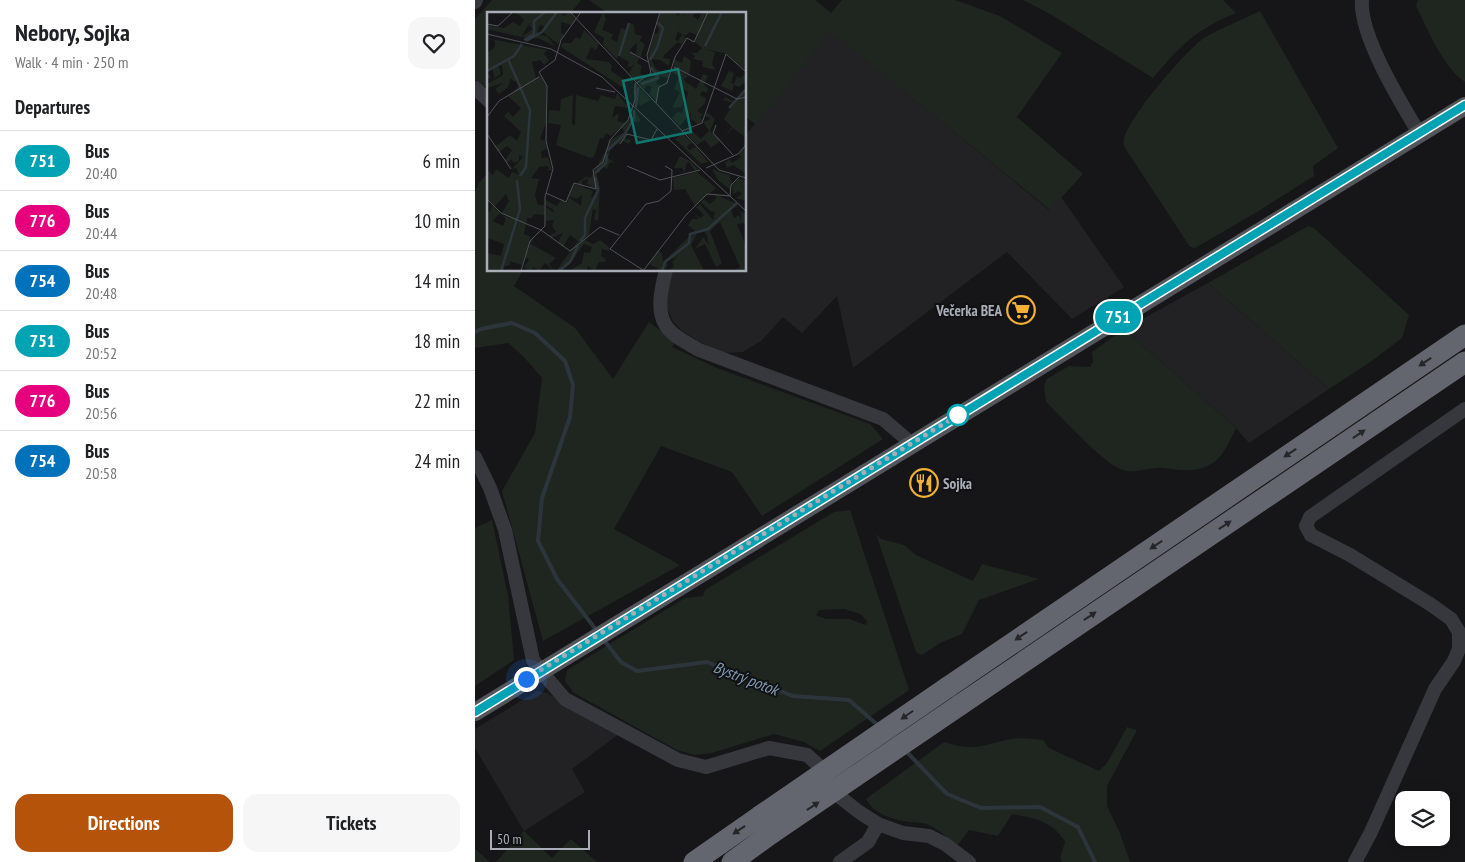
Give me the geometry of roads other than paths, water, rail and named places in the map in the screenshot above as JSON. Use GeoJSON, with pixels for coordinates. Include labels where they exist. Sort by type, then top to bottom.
{"type":"FeatureCollection","features":[{"type":"Feature","properties":{"kind":"highway"},"geometry":{"type":"LineString","coordinates":[[694,862],[947,687],[1465,335]]}},
{"type":"Feature","properties":{"kind":"highway"},"geometry":{"type":"LineString","coordinates":[[732,862],[1465,362]]}},
{"type":"Feature","properties":{"kind":"main road"},"geometry":{"type":"LineString","coordinates":[[475,712],[631,614],[1465,106]]}},
{"type":"Feature","properties":{"kind":"street"},"geometry":{"type":"LineString","coordinates":[[1362,0],[1364,23],[1375,52],[1419,134]]}},
{"type":"Feature","properties":{"kind":"street"},"geometry":{"type":"LineString","coordinates":[[475,88],[487,99]]}},
{"type":"Feature","properties":{"kind":"street"},"geometry":{"type":"LineString","coordinates":[[666,271],[661,293],[663,316],[665,324],[677,336],[699,350],[883,418],[911,443]]}},
{"type":"Feature","properties":{"kind":"street"},"geometry":{"type":"LineString","coordinates":[[1355,862],[1371,832],[1435,689],[1454,661],[1459,649],[1459,632],[1451,619],[1430,604],[1350,555],[1311,535],[1306,526],[1310,517],[1465,410]]}},
{"type":"Feature","properties":{"kind":"street"},"geometry":{"type":"LineString","coordinates":[[475,457],[490,488],[505,530],[533,660],[565,699],[678,760],[695,765],[706,767],[723,764],[769,748],[807,755],[817,764],[840,797],[859,812],[878,824],[903,833],[929,836],[945,844],[969,862]]}},
{"type":"Feature","properties":{"kind":"street"},"geometry":{"type":"LineString","coordinates":[[839,862],[868,842],[878,824]]}},
{"type":"Feature","properties":{"kind":"waterway","name":"Bystrý potok"},"geometry":{"type":"LineString","coordinates":[[475,332],[512,323],[535,333],[565,361],[573,385],[570,417],[542,498],[538,541],[557,579],[597,631]]}},
{"type":"Feature","properties":{"kind":"waterway","name":"Bystrý potok"},"geometry":{"type":"LineString","coordinates":[[603,639],[621,662],[637,671],[707,662],[793,696],[849,700],[880,727]]}},
{"type":"Feature","properties":{"kind":"waterway","name":"Bystrý potok"},"geometry":{"type":"LineString","coordinates":[[905,750],[947,794],[981,808],[1040,807],[1078,827],[1095,862]]}},
{"type":"Feature","properties":{"kind":"place","name":"Večerka BEA"},"geometry":{"type":"Point","coordinates":[1021,310]}},
{"type":"Feature","properties":{"kind":"place","name":"Sojka"},"geometry":{"type":"Point","coordinates":[924,483]}}]}
